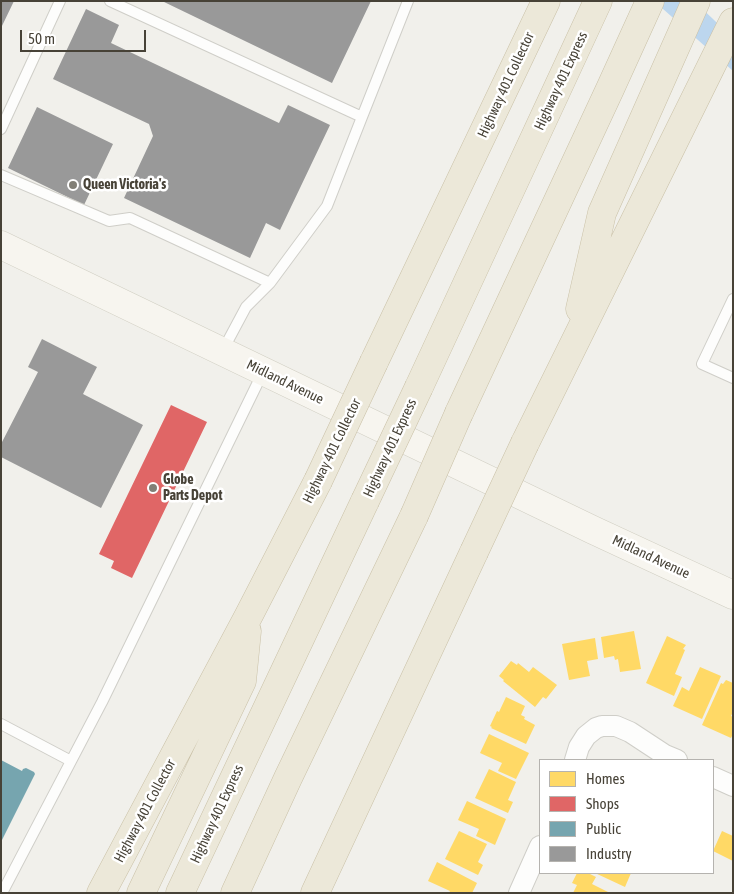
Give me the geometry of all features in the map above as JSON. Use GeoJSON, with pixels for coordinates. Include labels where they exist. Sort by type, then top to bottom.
{"type":"FeatureCollection","features":[{"type":"Feature","properties":{"kind":"highway","name":"Highway 401 Collector"},"geometry":{"type":"LineString","coordinates":[[101,893],[318,481],[546,1]]}},
{"type":"Feature","properties":{"kind":"highway","name":"Highway 401 Express"},"geometry":{"type":"LineString","coordinates":[[180,893],[366,501],[598,1]]}},
{"type":"Feature","properties":{"kind":"highway"},"geometry":{"type":"LineString","coordinates":[[235,893],[414,516],[459,413],[650,1]]}},
{"type":"Feature","properties":{"kind":"highway"},"geometry":{"type":"LineString","coordinates":[[570,352],[602,213],[696,1]]}},
{"type":"Feature","properties":{"kind":"highway"},"geometry":{"type":"LineString","coordinates":[[315,893],[526,443],[733,22]]}},
{"type":"Feature","properties":{"kind":"highway"},"geometry":{"type":"LineString","coordinates":[[141,893],[242,681],[249,615]]}},
{"type":"Feature","properties":{"kind":"main road","name":"Midland Avenue"},"geometry":{"type":"LineString","coordinates":[[1,245],[584,526],[733,595]]}},
{"type":"Feature","properties":{"kind":"street"},"geometry":{"type":"LineString","coordinates":[[575,759],[579,747],[586,736],[602,726],[616,726],[630,732],[675,759]]}},
{"type":"Feature","properties":{"kind":"street"},"geometry":{"type":"LineString","coordinates":[[714,777],[733,786]]}},
{"type":"Feature","properties":{"kind":"street"},"geometry":{"type":"LineString","coordinates":[[519,893],[539,848]]}},
{"type":"Feature","properties":{"kind":"lane"},"geometry":{"type":"LineString","coordinates":[[1,129],[60,1]]}},
{"type":"Feature","properties":{"kind":"lane"},"geometry":{"type":"LineString","coordinates":[[110,1],[362,118]]}},
{"type":"Feature","properties":{"kind":"lane"},"geometry":{"type":"LineString","coordinates":[[223,352],[246,307],[270,283],[327,206],[408,1]]}},
{"type":"Feature","properties":{"kind":"lane"},"geometry":{"type":"LineString","coordinates":[[1,175],[109,221],[130,218],[270,283]]}},
{"type":"Feature","properties":{"kind":"lane"},"geometry":{"type":"LineString","coordinates":[[733,299],[702,364],[733,378]]}},
{"type":"Feature","properties":{"kind":"lane"},"geometry":{"type":"LineString","coordinates":[[2,893],[102,702],[264,371]]}},
{"type":"Feature","properties":{"kind":"lane"},"geometry":{"type":"LineString","coordinates":[[1,724],[71,761]]}},
{"type":"Feature","properties":{"kind":"water"},"geometry":{"type":"Polygon","coordinates":[[[654,1],[694,1],[733,38],[733,71],[654,1]]]}},
{"type":"Feature","properties":{"kind":"building: Homes"},"geometry":{"type":"Polygon","coordinates":[[[634,631],[641,669],[620,672],[618,659],[615,660],[614,656],[604,658],[601,637],[634,631]]]}},
{"type":"Feature","properties":{"kind":"building: Homes"},"geometry":{"type":"Polygon","coordinates":[[[667,636],[686,645],[675,674],[682,677],[674,696],[646,683],[667,636]]]}},
{"type":"Feature","properties":{"kind":"building: Homes"},"geometry":{"type":"Polygon","coordinates":[[[595,638],[598,659],[587,661],[590,676],[569,680],[562,644],[595,638]]]}},
{"type":"Feature","properties":{"kind":"building: Homes"},"geometry":{"type":"Polygon","coordinates":[[[511,661],[517,665],[518,663],[529,672],[533,667],[557,685],[546,699],[543,697],[535,707],[499,676],[511,661]]]}},
{"type":"Feature","properties":{"kind":"building: Homes"},"geometry":{"type":"Polygon","coordinates":[[[700,667],[721,676],[702,719],[673,706],[682,687],[689,691],[700,667]]]}},
{"type":"Feature","properties":{"kind":"building: Homes"},"geometry":{"type":"Polygon","coordinates":[[[726,680],[733,683],[733,712],[731,716],[733,717],[733,734],[731,738],[702,725],[721,683],[723,684],[726,680]]]}},
{"type":"Feature","properties":{"kind":"building: Homes"},"geometry":{"type":"Polygon","coordinates":[[[506,697],[525,706],[521,715],[525,717],[524,719],[535,725],[526,744],[490,726],[506,697]]]}},
{"type":"Feature","properties":{"kind":"building: Homes"},"geometry":{"type":"Polygon","coordinates":[[[489,734],[529,753],[516,779],[498,771],[502,763],[480,753],[489,734]]]}},
{"type":"Feature","properties":{"kind":"building: Homes"},"geometry":{"type":"Polygon","coordinates":[[[489,769],[516,782],[508,800],[513,802],[508,813],[475,798],[489,769]]]}},
{"type":"Feature","properties":{"kind":"building: Homes"},"geometry":{"type":"Polygon","coordinates":[[[467,801],[506,819],[495,845],[476,836],[479,829],[458,820],[467,801]]]}},
{"type":"Feature","properties":{"kind":"building: Homes"},"geometry":{"type":"Polygon","coordinates":[[[459,831],[487,844],[478,862],[483,865],[478,875],[445,859],[459,831]]]}},
{"type":"Feature","properties":{"kind":"building: Homes"},"geometry":{"type":"Polygon","coordinates":[[[722,831],[733,836],[733,861],[714,852],[722,831]]]}},
{"type":"Feature","properties":{"kind":"building: Homes"},"geometry":{"type":"Polygon","coordinates":[[[437,862],[477,883],[472,893],[449,893],[450,891],[428,881],[437,862]]]}},
{"type":"Feature","properties":{"kind":"building: Homes"},"geometry":{"type":"Polygon","coordinates":[[[576,874],[590,874],[596,877],[592,884],[610,893],[573,893],[577,885],[572,883],[576,874]]]}},
{"type":"Feature","properties":{"kind":"building: Homes"},"geometry":{"type":"Polygon","coordinates":[[[597,874],[631,874],[625,887],[597,874]]]}},
{"type":"Feature","properties":{"kind":"building: Shops","name":"Globe Parts Depot"},"geometry":{"type":"Polygon","coordinates":[[[171,405],[207,422],[132,578],[111,568],[114,561],[99,554],[171,405]]]}},
{"type":"Feature","properties":{"kind":"building: Public"},"geometry":{"type":"Polygon","coordinates":[[[1,760],[22,771],[26,768],[35,774],[1,842],[1,760]]]}},
{"type":"Feature","properties":{"kind":"building: Industry"},"geometry":{"type":"Polygon","coordinates":[[[1,1],[14,1],[1,28],[1,1]]]}},
{"type":"Feature","properties":{"kind":"building: Industry"},"geometry":{"type":"Polygon","coordinates":[[[162,1],[371,1],[332,83],[162,1]]]}},
{"type":"Feature","properties":{"kind":"building: Industry"},"geometry":{"type":"Polygon","coordinates":[[[86,9],[119,25],[111,43],[279,123],[288,105],[330,125],[280,230],[266,223],[250,258],[124,198],[153,136],[149,124],[53,79],[86,9]]]}},
{"type":"Feature","properties":{"kind":"building: Industry"},"geometry":{"type":"Polygon","coordinates":[[[37,107],[113,144],[84,205],[8,168],[37,107]]]}},
{"type":"Feature","properties":{"kind":"building: Industry"},"geometry":{"type":"Polygon","coordinates":[[[42,339],[97,367],[83,394],[143,425],[101,508],[1,457],[1,444],[38,372],[28,367],[42,339]]]}},
{"type":"Feature","properties":{"kind":"place","name":"Queen Victoria's"},"geometry":{"type":"Point","coordinates":[73,185]}},
{"type":"Feature","properties":{"kind":"place","name":"Globe Parts Depot"},"geometry":{"type":"Point","coordinates":[153,488]}}]}
